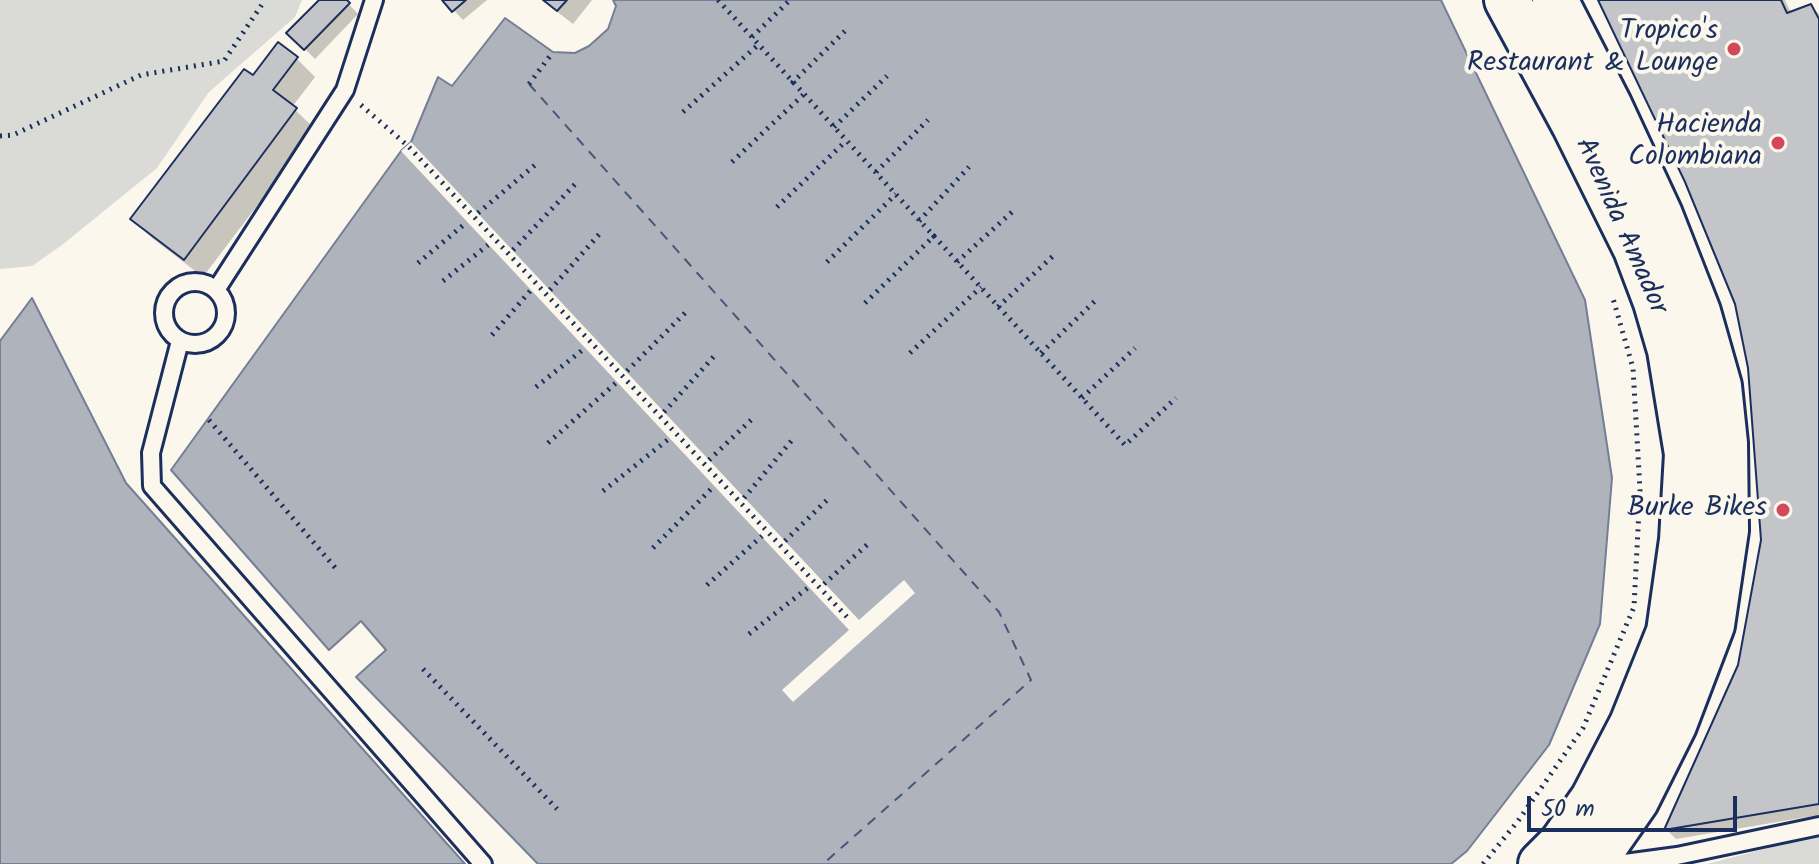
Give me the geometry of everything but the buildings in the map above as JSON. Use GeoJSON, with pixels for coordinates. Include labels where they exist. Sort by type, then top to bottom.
{"type":"FeatureCollection","features":[{"type":"Feature","properties":{"kind":"main road","name":"Avenida Amador"},"geometry":{"type":"LineString","coordinates":[[1507,0],[1574,124],[1636,249],[1670,350],[1687,454],[1682,540],[1669,632],[1632,724],[1593,799],[1562,843],[1541,864]]}},
{"type":"Feature","properties":{"kind":"main road","name":"Avenida Amador"},"geometry":{"type":"LineString","coordinates":[[1555,0],[1609,105],[1660,215],[1698,312],[1719,386],[1725,443],[1726,530],[1712,625],[1674,725],[1636,801],[1596,860]]}},
{"type":"Feature","properties":{"kind":"lane"},"geometry":{"type":"LineString","coordinates":[[216,290],[345,90],[374,0]]}},
{"type":"Feature","properties":{"kind":"lane"},"geometry":{"type":"LineString","coordinates":[[197,281],[216,290],[226,307],[224,327],[210,341],[200,344],[180,341],[172,334],[164,315],[169,294],[177,287],[197,281]]}},
{"type":"Feature","properties":{"kind":"lane"},"geometry":{"type":"LineString","coordinates":[[180,341],[151,453],[152,486],[483,864]]}},
{"type":"Feature","properties":{"kind":"lane"},"geometry":{"type":"LineString","coordinates":[[1596,860],[1625,863],[1706,852],[1819,826]]}},
{"type":"Feature","properties":{"kind":"path"},"geometry":{"type":"LineString","coordinates":[[0,136],[13,135],[141,75],[224,61],[265,0]]}},
{"type":"Feature","properties":{"kind":"path"},"geometry":{"type":"LineString","coordinates":[[718,0],[1125,445],[1176,398]]}},
{"type":"Feature","properties":{"kind":"path"},"geometry":{"type":"LineString","coordinates":[[751,36],[790,0]]}},
{"type":"Feature","properties":{"kind":"path"},"geometry":{"type":"LineString","coordinates":[[793,82],[845,31]]}},
{"type":"Feature","properties":{"kind":"path"},"geometry":{"type":"LineString","coordinates":[[683,112],[759,45]]}},
{"type":"Feature","properties":{"kind":"path"},"geometry":{"type":"LineString","coordinates":[[529,84],[553,52]]}},
{"type":"Feature","properties":{"kind":"path"},"geometry":{"type":"LineString","coordinates":[[834,126],[887,76]]}},
{"type":"Feature","properties":{"kind":"path"},"geometry":{"type":"LineString","coordinates":[[345,90],[408,146],[847,617]]}},
{"type":"Feature","properties":{"kind":"path"},"geometry":{"type":"LineString","coordinates":[[732,162],[804,94]]}},
{"type":"Feature","properties":{"kind":"path"},"geometry":{"type":"LineString","coordinates":[[875,172],[928,120]]}},
{"type":"Feature","properties":{"kind":"path"},"geometry":{"type":"LineString","coordinates":[[777,207],[848,142]]}},
{"type":"Feature","properties":{"kind":"path"},"geometry":{"type":"LineString","coordinates":[[478,213],[535,165]]}},
{"type":"Feature","properties":{"kind":"path"},"geometry":{"type":"LineString","coordinates":[[918,219],[969,167]]}},
{"type":"Feature","properties":{"kind":"path"},"geometry":{"type":"LineString","coordinates":[[513,250],[578,181]]}},
{"type":"Feature","properties":{"kind":"path"},"geometry":{"type":"LineString","coordinates":[[827,262],[897,196]]}},
{"type":"Feature","properties":{"kind":"path"},"geometry":{"type":"LineString","coordinates":[[957,262],[1012,212]]}},
{"type":"Feature","properties":{"kind":"path"},"geometry":{"type":"LineString","coordinates":[[418,263],[467,222]]}},
{"type":"Feature","properties":{"kind":"path"},"geometry":{"type":"LineString","coordinates":[[550,290],[602,231]]}},
{"type":"Feature","properties":{"kind":"path"},"geometry":{"type":"LineString","coordinates":[[865,303],[934,236]]}},
{"type":"Feature","properties":{"kind":"path"},"geometry":{"type":"LineString","coordinates":[[443,281],[488,245]]}},
{"type":"Feature","properties":{"kind":"path"},"geometry":{"type":"LineString","coordinates":[[998,307],[1053,256]]}},
{"type":"Feature","properties":{"kind":"path"},"geometry":{"type":"LineString","coordinates":[[1483,864],[1518,821],[1583,728],[1634,607],[1640,490],[1633,368],[1610,285]]}},
{"type":"Feature","properties":{"kind":"path"},"geometry":{"type":"LineString","coordinates":[[910,353],[981,287]]}},
{"type":"Feature","properties":{"kind":"path"},"geometry":{"type":"LineString","coordinates":[[492,335],[531,290]]}},
{"type":"Feature","properties":{"kind":"path"},"geometry":{"type":"LineString","coordinates":[[1041,353],[1096,300]]}},
{"type":"Feature","properties":{"kind":"path"},"geometry":{"type":"LineString","coordinates":[[627,371],[686,312]]}},
{"type":"Feature","properties":{"kind":"path"},"geometry":{"type":"LineString","coordinates":[[536,387],[585,348]]}},
{"type":"Feature","properties":{"kind":"path"},"geometry":{"type":"LineString","coordinates":[[1082,398],[1135,348]]}},
{"type":"Feature","properties":{"kind":"path"},"geometry":{"type":"LineString","coordinates":[[664,412],[716,354]]}},
{"type":"Feature","properties":{"kind":"path"},"geometry":{"type":"LineString","coordinates":[[548,443],[617,382]]}},
{"type":"Feature","properties":{"kind":"path"},"geometry":{"type":"LineString","coordinates":[[709,460],[752,419]]}},
{"type":"Feature","properties":{"kind":"path"},"geometry":{"type":"LineString","coordinates":[[209,420],[338,571]]}},
{"type":"Feature","properties":{"kind":"path"},"geometry":{"type":"LineString","coordinates":[[603,491],[670,438]]}},
{"type":"Feature","properties":{"kind":"path"},"geometry":{"type":"LineString","coordinates":[[744,498],[792,440]]}},
{"type":"Feature","properties":{"kind":"path"},"geometry":{"type":"LineString","coordinates":[[653,548],[714,486]]}},
{"type":"Feature","properties":{"kind":"path"},"geometry":{"type":"LineString","coordinates":[[785,541],[829,498]]}},
{"type":"Feature","properties":{"kind":"path"},"geometry":{"type":"LineString","coordinates":[[707,585],[762,536]]}},
{"type":"Feature","properties":{"kind":"path"},"geometry":{"type":"LineString","coordinates":[[824,584],[869,543]]}},
{"type":"Feature","properties":{"kind":"path"},"geometry":{"type":"LineString","coordinates":[[749,634],[809,587]]}},
{"type":"Feature","properties":{"kind":"path"},"geometry":{"type":"LineString","coordinates":[[423,669],[557,809]]}},
{"type":"Feature","properties":{"kind":"shaded area"},"geometry":{"type":"Polygon","coordinates":[[[0,0],[302,0],[295,17],[209,92],[157,168],[32,266],[0,269],[0,0]]]}},
{"type":"Feature","properties":{"kind":"shaded area"},"geometry":{"type":"Polygon","coordinates":[[[613,0],[1441,0],[1585,300],[1612,478],[1600,624],[1549,745],[1467,851],[1451,864],[538,864],[356,677],[386,650],[361,621],[329,650],[171,470],[401,151],[411,142],[438,77],[452,86],[505,18],[553,52],[575,53],[589,46],[608,29],[616,6],[613,0]]]}},
{"type":"Feature","properties":{"kind":"shaded area"},"geometry":{"type":"Polygon","coordinates":[[[32,298],[126,483],[465,864],[0,864],[0,341],[32,298]]]}},
{"type":"Feature","properties":{"kind":"shaded area"},"geometry":{"type":"Polygon","coordinates":[[[1819,837],[1819,864],[1707,864],[1799,840],[1819,837]]]}},
{"type":"Feature","properties":{"kind":"pier"},"geometry":{"type":"Polygon","coordinates":[[[411,142],[859,620],[904,580],[915,593],[793,702],[782,690],[849,630],[401,151],[411,142]]]}},
{"type":"Feature","properties":{"kind":"ferry route"},"geometry":{"type":"LineString","coordinates":[[529,84],[999,612],[1031,680],[823,864]]}},
{"type":"Feature","properties":{"kind":"place","name":"Tropico's Restaurant & Lounge"},"geometry":{"type":"Point","coordinates":[1734,49]}},
{"type":"Feature","properties":{"kind":"place","name":"Hacienda Colombiana"},"geometry":{"type":"Point","coordinates":[1778,143]}},
{"type":"Feature","properties":{"kind":"place","name":"Burke Bikes"},"geometry":{"type":"Point","coordinates":[1783,510]}}]}
